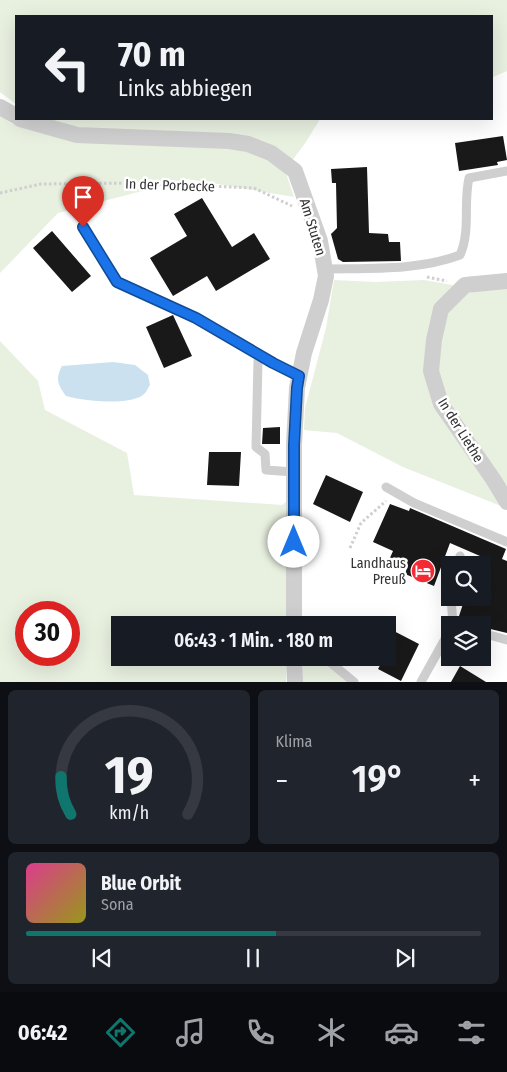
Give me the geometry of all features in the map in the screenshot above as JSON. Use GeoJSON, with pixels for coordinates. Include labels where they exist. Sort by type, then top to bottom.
{"type":"FeatureCollection","features":[{"type":"Feature","properties":{"kind":"street"},"geometry":{"type":"LineString","coordinates":[[0,106],[15,115]]}},
{"type":"Feature","properties":{"kind":"street","name":"Am Stuten"},"geometry":{"type":"LineString","coordinates":[[24,120],[76,135],[229,141],[248,144],[271,152],[296,171],[320,241],[326,276],[322,300],[304,353],[297,388],[294,472],[294,616]]}},
{"type":"Feature","properties":{"kind":"street","name":"In der Liethe"},"geometry":{"type":"LineString","coordinates":[[507,281],[465,285],[441,309],[434,340],[431,371],[441,404],[507,502]]}},
{"type":"Feature","properties":{"kind":"street"},"geometry":{"type":"LineString","coordinates":[[294,666],[295,682]]}},
{"type":"Feature","properties":{"kind":"lane"},"geometry":{"type":"LineString","coordinates":[[325,270],[411,266],[444,261],[460,255],[465,244],[467,228],[466,191],[469,178],[507,171]]}},
{"type":"Feature","properties":{"kind":"lane"},"geometry":{"type":"LineString","coordinates":[[83,227],[117,282],[189,314],[299,376]]}},
{"type":"Feature","properties":{"kind":"lane"},"geometry":{"type":"LineString","coordinates":[[261,356],[258,361],[256,448],[265,454],[266,470],[294,472]]}},
{"type":"Feature","properties":{"kind":"lane"},"geometry":{"type":"LineString","coordinates":[[386,487],[414,503],[507,542]]}},
{"type":"Feature","properties":{"kind":"lane"},"geometry":{"type":"LineString","coordinates":[[491,636],[507,640]]}},
{"type":"Feature","properties":{"kind":"lane"},"geometry":{"type":"LineString","coordinates":[[421,682],[441,647]]}},
{"type":"Feature","properties":{"kind":"lane"},"geometry":{"type":"LineString","coordinates":[[335,666],[354,682]]}},
{"type":"Feature","properties":{"kind":"path","name":"In der Porbecke"},"geometry":{"type":"LineString","coordinates":[[0,193],[41,184],[137,183],[254,188],[290,206],[307,207]]}},
{"type":"Feature","properties":{"kind":"path"},"geometry":{"type":"LineString","coordinates":[[350,548],[362,523],[396,493]]}},
{"type":"Feature","properties":{"kind":"green space"},"geometry":{"type":"Polygon","coordinates":[[[0,0],[507,0],[507,71],[493,77],[493,15],[15,15],[15,103],[0,92],[0,0]]]}},
{"type":"Feature","properties":{"kind":"green space"},"geometry":{"type":"Polygon","coordinates":[[[0,115],[12,124],[15,120],[319,120],[285,170],[294,197],[188,179],[58,213],[0,273],[0,115]]]}},
{"type":"Feature","properties":{"kind":"green space"},"geometry":{"type":"Polygon","coordinates":[[[334,280],[375,282],[424,280],[458,286],[426,369],[506,508],[403,467],[337,433],[304,430],[305,408],[326,328],[334,280]]]}},
{"type":"Feature","properties":{"kind":"green space"},"geometry":{"type":"Polygon","coordinates":[[[507,283],[507,494],[462,431],[435,372],[447,311],[461,295],[507,283]]]}},
{"type":"Feature","properties":{"kind":"green space"},"geometry":{"type":"Polygon","coordinates":[[[0,341],[38,381],[45,410],[127,453],[134,495],[282,505],[286,502],[286,616],[111,616],[111,666],[286,666],[286,682],[0,682],[0,341]]]}},
{"type":"Feature","properties":{"kind":"green space"},"geometry":{"type":"Polygon","coordinates":[[[303,666],[330,666],[349,682],[302,682],[303,666]]]}},
{"type":"Feature","properties":{"kind":"water"},"geometry":{"type":"Polygon","coordinates":[[[113,362],[135,365],[148,375],[150,385],[144,394],[136,398],[117,401],[83,400],[66,396],[59,385],[58,378],[62,366],[113,362]]]}},
{"type":"Feature","properties":{"kind":"building"},"geometry":{"type":"Polygon","coordinates":[[[503,136],[507,160],[497,162],[498,165],[459,171],[455,143],[503,136]]]}},
{"type":"Feature","properties":{"kind":"building"},"geometry":{"type":"Polygon","coordinates":[[[367,167],[369,233],[388,234],[389,242],[400,242],[401,261],[343,262],[338,259],[331,234],[337,228],[336,183],[332,183],[331,169],[367,167]]]}},
{"type":"Feature","properties":{"kind":"building"},"geometry":{"type":"Polygon","coordinates":[[[202,198],[232,247],[254,233],[270,259],[216,291],[207,276],[173,296],[150,258],[187,236],[174,214],[202,198]]]}},
{"type":"Feature","properties":{"kind":"building"},"geometry":{"type":"Polygon","coordinates":[[[52,231],[91,276],[72,292],[33,248],[52,231]]]}},
{"type":"Feature","properties":{"kind":"building"},"geometry":{"type":"Polygon","coordinates":[[[173,315],[192,356],[164,368],[146,327],[173,315]]]}},
{"type":"Feature","properties":{"kind":"building"},"geometry":{"type":"Polygon","coordinates":[[[280,427],[280,444],[262,444],[263,428],[280,427]]]}},
{"type":"Feature","properties":{"kind":"building"},"geometry":{"type":"Polygon","coordinates":[[[209,452],[241,452],[239,486],[207,485],[209,452]]]}},
{"type":"Feature","properties":{"kind":"building"},"geometry":{"type":"Polygon","coordinates":[[[326,475],[363,492],[350,522],[313,504],[326,475]]]}},
{"type":"Feature","properties":{"kind":"building","name":"Landhaus Preuß"},"geometry":{"type":"Polygon","coordinates":[[[390,504],[409,511],[410,508],[506,549],[502,559],[507,561],[507,633],[491,629],[491,616],[459,616],[462,606],[491,606],[491,556],[480,556],[450,543],[445,556],[441,556],[441,567],[434,586],[405,574],[407,568],[389,560],[393,551],[373,542],[390,504]]]}},
{"type":"Feature","properties":{"kind":"building"},"geometry":{"type":"Polygon","coordinates":[[[396,632],[419,644],[401,681],[378,669],[380,666],[396,666],[396,632]]]}},
{"type":"Feature","properties":{"kind":"building"},"geometry":{"type":"Polygon","coordinates":[[[460,666],[486,682],[451,682],[460,666]]]}},
{"type":"Feature","properties":{"kind":"place","name":"Landhaus Preuß"},"geometry":{"type":"Point","coordinates":[423,571]}},
{"type":"Feature","properties":{"kind":"route"},"geometry":{"type":"LineString","coordinates":[[83,227],[117,282],[196,318],[299,376],[294,445],[294,542]]}}]}
